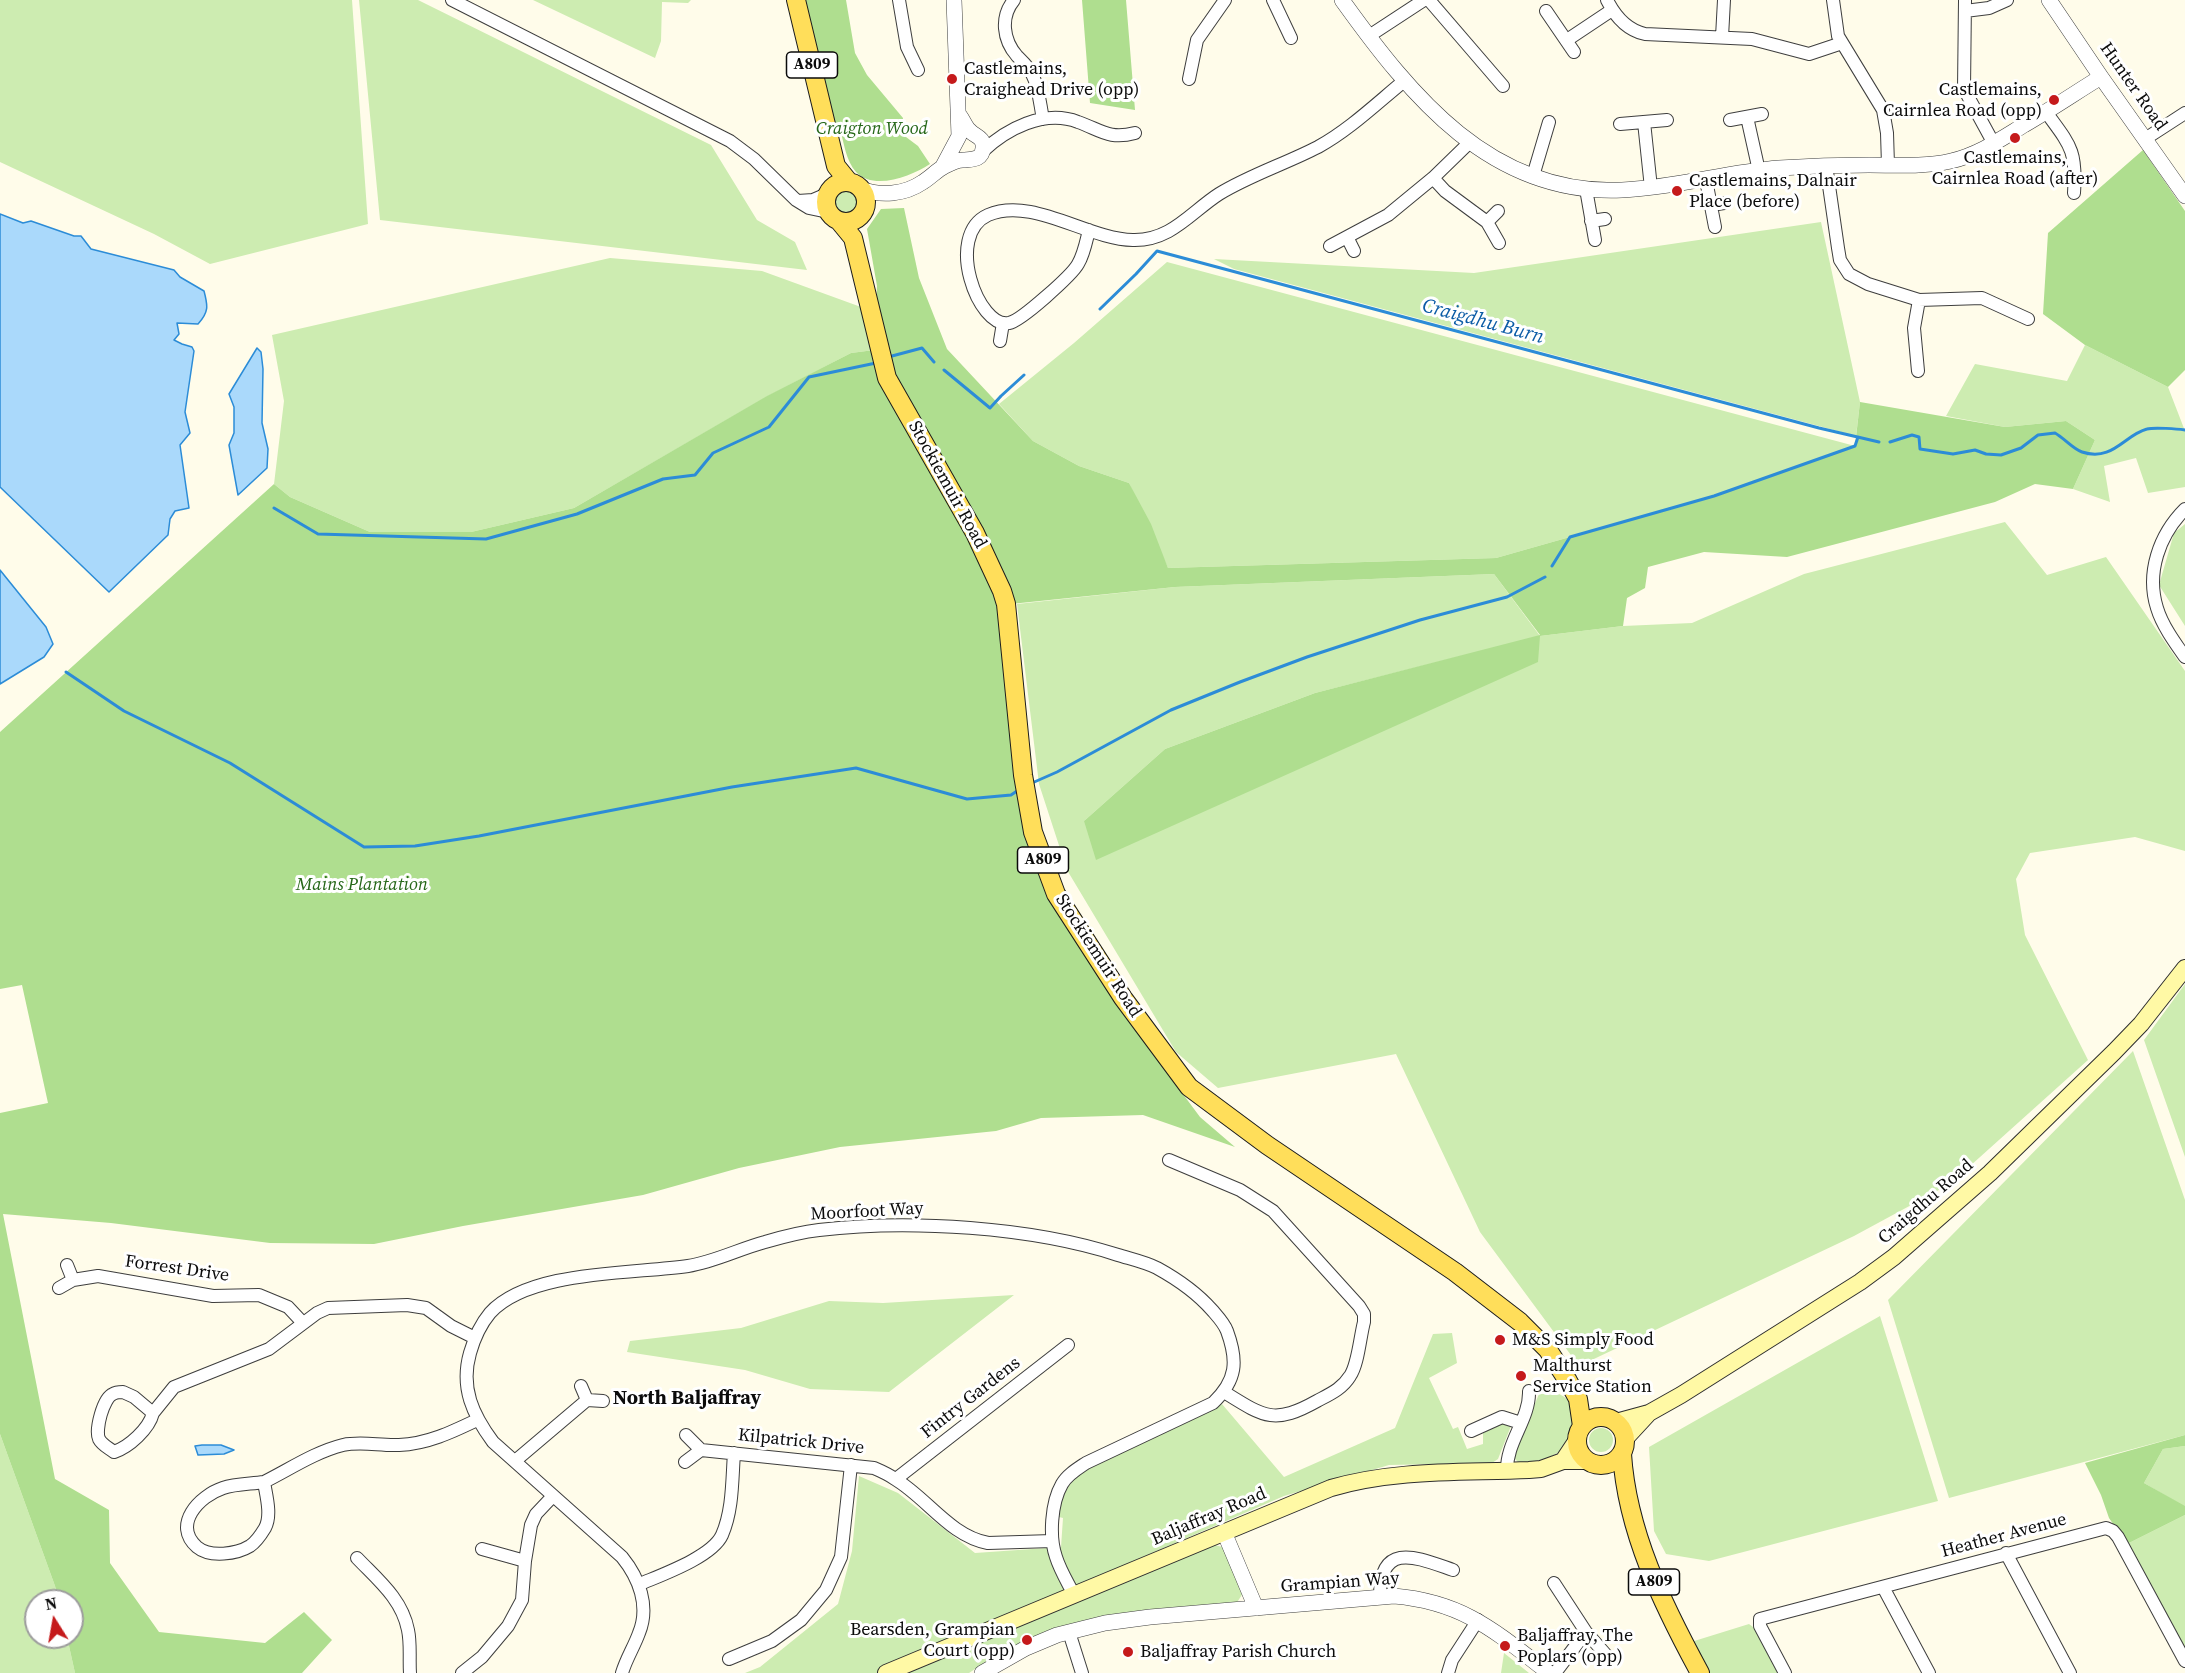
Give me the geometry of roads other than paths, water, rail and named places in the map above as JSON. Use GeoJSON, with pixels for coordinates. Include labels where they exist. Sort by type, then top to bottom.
{"type":"FeatureCollection","features":[{"type":"Feature","properties":{"kind":"main road","name":"A809"},"geometry":{"type":"LineString","coordinates":[[796,0],[836,166],[831,204]]}},
{"type":"Feature","properties":{"kind":"main road","name":"A809"},"geometry":{"type":"LineString","coordinates":[[836,166],[862,197]]}},
{"type":"Feature","properties":{"kind":"main road"},"geometry":{"type":"LineString","coordinates":[[839,183],[862,197],[849,221],[831,204],[839,183]]}},
{"type":"Feature","properties":{"kind":"main road","name":"Stockiemuir Road"},"geometry":{"type":"LineString","coordinates":[[853,238],[862,197]]}},
{"type":"Feature","properties":{"kind":"main road","name":"Stockiemuir Road"},"geometry":{"type":"LineString","coordinates":[[831,204],[853,238],[887,378],[975,533],[1002,591],[1007,615],[1023,775],[1033,832],[1056,894],[1123,998],[1189,1087],[1267,1145],[1455,1272],[1520,1322],[1548,1350],[1578,1399],[1607,1419]]}},
{"type":"Feature","properties":{"kind":"main road","name":"Craigdhu Road"},"geometry":{"type":"LineString","coordinates":[[1607,1419],[1649,1413],[1681,1395],[1860,1282],[1894,1257],[1990,1173],[2114,1052],[2137,1029],[2185,968]]}},
{"type":"Feature","properties":{"kind":"main road","name":"Stockiemuir Road"},"geometry":{"type":"LineString","coordinates":[[1578,1399],[1580,1433]]}},
{"type":"Feature","properties":{"kind":"main road","name":"Craigdhu Road"},"geometry":{"type":"LineString","coordinates":[[1623,1447],[1649,1413]]}},
{"type":"Feature","properties":{"kind":"main road"},"geometry":{"type":"LineString","coordinates":[[1563,1461],[1587,1422],[1607,1419],[1620,1426],[1623,1447],[1609,1464],[1594,1463]]}},
{"type":"Feature","properties":{"kind":"main road"},"geometry":{"type":"LineString","coordinates":[[1580,1433],[1580,1452],[1624,1484]]}},
{"type":"Feature","properties":{"kind":"main road","name":"A809"},"geometry":{"type":"LineString","coordinates":[[1623,1447],[1624,1484],[1640,1542],[1655,1586],[1700,1673]]}},
{"type":"Feature","properties":{"kind":"main road","name":"Baljaffray Road"},"geometry":{"type":"LineString","coordinates":[[886,1673],[1295,1502],[1356,1481],[1416,1473],[1541,1468],[1563,1461],[1594,1463]]}},
{"type":"Feature","properties":{"kind":"street"},"geometry":{"type":"LineString","coordinates":[[452,0],[730,141],[754,159],[796,201],[809,208],[831,204]]}},
{"type":"Feature","properties":{"kind":"street"},"geometry":{"type":"LineString","coordinates":[[899,0],[907,47],[918,70]]}},
{"type":"Feature","properties":{"kind":"street"},"geometry":{"type":"LineString","coordinates":[[954,0],[960,116],[968,144]]}},
{"type":"Feature","properties":{"kind":"street"},"geometry":{"type":"LineString","coordinates":[[1014,0],[1005,17],[1006,36],[1011,47],[1034,77],[1043,119]]}},
{"type":"Feature","properties":{"kind":"street"},"geometry":{"type":"LineString","coordinates":[[1189,80],[1197,40],[1224,0]]}},
{"type":"Feature","properties":{"kind":"street"},"geometry":{"type":"LineString","coordinates":[[1273,0],[1291,38]]}},
{"type":"Feature","properties":{"kind":"street"},"geometry":{"type":"LineString","coordinates":[[1342,0],[1418,97],[1469,143],[1502,163],[1533,176],[1586,189],[1652,188],[1759,171],[1826,165],[1919,165],[1951,161],[1994,144],[2101,77]]}},
{"type":"Feature","properties":{"kind":"street"},"geometry":{"type":"LineString","coordinates":[[1369,36],[1424,0]]}},
{"type":"Feature","properties":{"kind":"street"},"geometry":{"type":"LineString","coordinates":[[1430,0],[1503,86]]}},
{"type":"Feature","properties":{"kind":"street"},"geometry":{"type":"LineString","coordinates":[[1722,37],[1724,0]]}},
{"type":"Feature","properties":{"kind":"street"},"geometry":{"type":"LineString","coordinates":[[1833,0],[1835,25],[1842,43],[1883,110],[1887,133],[1888,165]]}},
{"type":"Feature","properties":{"kind":"street"},"geometry":{"type":"LineString","coordinates":[[1994,144],[1964,89],[1965,5],[1989,8],[2007,0]]}},
{"type":"Feature","properties":{"kind":"street","name":"Hunter Road"},"geometry":{"type":"LineString","coordinates":[[2049,0],[2185,196]]}},
{"type":"Feature","properties":{"kind":"street"},"geometry":{"type":"LineString","coordinates":[[1567,40],[1609,5],[1623,22],[1638,32],[1655,35],[1752,39],[1809,54],[1842,43]]}},
{"type":"Feature","properties":{"kind":"street"},"geometry":{"type":"LineString","coordinates":[[1546,11],[1574,52]]}},
{"type":"Feature","properties":{"kind":"street"},"geometry":{"type":"LineString","coordinates":[[1089,230],[1084,253],[1071,274],[1018,319],[1003,323],[995,321],[988,315],[968,269],[966,249],[974,226],[986,216],[1008,210],[1018,210],[1038,213],[1089,230],[1132,240],[1152,238],[1169,232],[1211,199],[1238,183],[1303,155],[1333,138],[1404,81]]}},
{"type":"Feature","properties":{"kind":"street"},"geometry":{"type":"LineString","coordinates":[[2046,112],[2073,154],[2074,193]]}},
{"type":"Feature","properties":{"kind":"street"},"geometry":{"type":"LineString","coordinates":[[2145,139],[2185,113]]}},
{"type":"Feature","properties":{"kind":"street"},"geometry":{"type":"LineString","coordinates":[[1730,120],[1762,114]]}},
{"type":"Feature","properties":{"kind":"street"},"geometry":{"type":"LineString","coordinates":[[1747,117],[1759,171]]}},
{"type":"Feature","properties":{"kind":"street"},"geometry":{"type":"LineString","coordinates":[[862,197],[913,188],[968,144],[997,138],[1021,125],[1043,119],[1077,121],[1126,136],[1135,133]]}},
{"type":"Feature","properties":{"kind":"street"},"geometry":{"type":"LineString","coordinates":[[1620,124],[1667,120]]}},
{"type":"Feature","properties":{"kind":"street"},"geometry":{"type":"LineString","coordinates":[[1533,176],[1549,122]]}},
{"type":"Feature","properties":{"kind":"street"},"geometry":{"type":"LineString","coordinates":[[1644,122],[1652,188]]}},
{"type":"Feature","properties":{"kind":"street"},"geometry":{"type":"LineString","coordinates":[[1330,246],[1388,215],[1433,178],[1469,143]]}},
{"type":"Feature","properties":{"kind":"street"},"geometry":{"type":"LineString","coordinates":[[1826,165],[1838,248],[1844,268],[1849,274],[1868,284],[1919,300],[1982,297],[2028,319]]}},
{"type":"Feature","properties":{"kind":"street"},"geometry":{"type":"LineString","coordinates":[[1433,178],[1445,191],[1487,222],[1499,243]]}},
{"type":"Feature","properties":{"kind":"street"},"geometry":{"type":"LineString","coordinates":[[1706,180],[1715,227]]}},
{"type":"Feature","properties":{"kind":"street"},"geometry":{"type":"LineString","coordinates":[[1586,189],[1595,240]]}},
{"type":"Feature","properties":{"kind":"street"},"geometry":{"type":"LineString","coordinates":[[796,201],[813,200],[831,204]]}},
{"type":"Feature","properties":{"kind":"street"},"geometry":{"type":"LineString","coordinates":[[1711,205],[1724,203]]}},
{"type":"Feature","properties":{"kind":"street"},"geometry":{"type":"LineString","coordinates":[[1487,222],[1498,211]]}},
{"type":"Feature","properties":{"kind":"street"},"geometry":{"type":"LineString","coordinates":[[1591,221],[1605,219]]}},
{"type":"Feature","properties":{"kind":"street"},"geometry":{"type":"LineString","coordinates":[[1347,237],[1354,251]]}},
{"type":"Feature","properties":{"kind":"street"},"geometry":{"type":"LineString","coordinates":[[1918,371],[1914,328],[1919,300]]}},
{"type":"Feature","properties":{"kind":"street"},"geometry":{"type":"LineString","coordinates":[[1000,341],[1003,323]]}},
{"type":"Feature","properties":{"kind":"street"},"geometry":{"type":"LineString","coordinates":[[2185,509],[2167,529],[2154,563],[2153,587],[2157,609],[2185,657]]}},
{"type":"Feature","properties":{"kind":"street"},"geometry":{"type":"LineString","coordinates":[[1074,1595],[1055,1557],[1052,1541],[1056,1497],[1062,1483],[1072,1472],[1086,1463],[1213,1403],[1224,1392],[1256,1412],[1276,1416],[1289,1415],[1339,1389],[1351,1375],[1364,1322],[1364,1314],[1359,1306],[1273,1211],[1240,1190],[1168,1160]]}},
{"type":"Feature","properties":{"kind":"street","name":"Moorfoot Way"},"geometry":{"type":"LineString","coordinates":[[622,1673],[640,1630],[643,1612],[640,1584],[633,1571],[622,1557],[493,1442],[477,1420],[470,1403],[467,1366],[475,1338],[491,1313],[513,1296],[537,1286],[572,1279],[700,1264],[764,1242],[818,1230],[877,1226],[949,1227],[1005,1231],[1087,1245],[1155,1267],[1199,1294],[1224,1324],[1234,1356],[1233,1376],[1224,1392]]}},
{"type":"Feature","properties":{"kind":"street"},"geometry":{"type":"LineString","coordinates":[[67,1265],[73,1280]]}},
{"type":"Feature","properties":{"kind":"street","name":"Forrest Drive"},"geometry":{"type":"LineString","coordinates":[[59,1288],[73,1280],[98,1276],[213,1296],[259,1295],[288,1306],[303,1323]]}},
{"type":"Feature","properties":{"kind":"street"},"geometry":{"type":"LineString","coordinates":[[153,1413],[134,1397],[123,1392],[112,1394],[106,1401],[98,1437],[103,1445],[114,1452],[125,1449],[151,1420],[153,1413],[174,1388],[268,1349],[328,1308],[407,1305],[426,1308],[451,1326],[475,1338]]}},
{"type":"Feature","properties":{"kind":"street","name":"Fintry Gardens"},"geometry":{"type":"LineString","coordinates":[[896,1479],[1068,1345]]}},
{"type":"Feature","properties":{"kind":"street"},"geometry":{"type":"LineString","coordinates":[[581,1386],[587,1400]]}},
{"type":"Feature","properties":{"kind":"street"},"geometry":{"type":"LineString","coordinates":[[1507,1471],[1509,1453],[1529,1403],[1529,1391]]}},
{"type":"Feature","properties":{"kind":"street"},"geometry":{"type":"LineString","coordinates":[[514,1461],[587,1400],[603,1401]]}},
{"type":"Feature","properties":{"kind":"street"},"geometry":{"type":"LineString","coordinates":[[1471,1431],[1503,1417],[1521,1423]]}},
{"type":"Feature","properties":{"kind":"street"},"geometry":{"type":"LineString","coordinates":[[264,1482],[268,1505],[266,1526],[252,1545],[236,1552],[217,1554],[199,1549],[190,1539],[187,1527],[189,1515],[209,1494],[225,1487],[264,1482],[324,1450],[346,1444],[418,1443],[442,1437],[477,1420]]}},
{"type":"Feature","properties":{"kind":"street"},"geometry":{"type":"LineString","coordinates":[[685,1462],[701,1450],[687,1435]]}},
{"type":"Feature","properties":{"kind":"street","name":"Kilpatrick Drive"},"geometry":{"type":"LineString","coordinates":[[701,1450],[874,1468],[896,1479],[964,1535],[979,1542],[1052,1541]]}},
{"type":"Feature","properties":{"kind":"street"},"geometry":{"type":"LineString","coordinates":[[640,1584],[700,1557],[721,1538],[729,1511],[734,1454]]}},
{"type":"Feature","properties":{"kind":"street"},"geometry":{"type":"LineString","coordinates":[[729,1659],[771,1641],[801,1620],[826,1590],[841,1557],[851,1465]]}},
{"type":"Feature","properties":{"kind":"street"},"geometry":{"type":"LineString","coordinates":[[462,1673],[482,1657],[507,1626],[522,1600],[531,1525],[536,1514],[553,1496]]}},
{"type":"Feature","properties":{"kind":"street","name":"Heather Avenue"},"geometry":{"type":"LineString","coordinates":[[1785,1673],[1760,1626],[1760,1620],[2099,1529],[2112,1531],[2118,1537],[2185,1661]]}},
{"type":"Feature","properties":{"kind":"street"},"geometry":{"type":"LineString","coordinates":[[1224,1532],[1256,1608]]}},
{"type":"Feature","properties":{"kind":"street"},"geometry":{"type":"LineString","coordinates":[[482,1550],[525,1561]]}},
{"type":"Feature","properties":{"kind":"street"},"geometry":{"type":"LineString","coordinates":[[2006,1553],[2070,1673]]}},
{"type":"Feature","properties":{"kind":"street"},"geometry":{"type":"LineString","coordinates":[[1380,1596],[1382,1572],[1388,1564],[1403,1557],[1414,1556],[1453,1570]]}},
{"type":"Feature","properties":{"kind":"street"},"geometry":{"type":"LineString","coordinates":[[357,1558],[384,1584],[398,1603],[408,1630],[410,1673]]}},
{"type":"Feature","properties":{"kind":"street"},"geometry":{"type":"LineString","coordinates":[[1554,1583],[1586,1632],[1607,1656]]}},
{"type":"Feature","properties":{"kind":"street"},"geometry":{"type":"LineString","coordinates":[[1882,1587],[1929,1673]]}},
{"type":"Feature","properties":{"kind":"street","name":"Grampian Way"},"geometry":{"type":"LineString","coordinates":[[982,1673],[1026,1647],[1069,1632],[1130,1619],[1380,1596],[1419,1599],[1445,1606],[1478,1620],[1549,1673]]}},
{"type":"Feature","properties":{"kind":"street"},"geometry":{"type":"LineString","coordinates":[[1448,1673],[1452,1660],[1478,1620]]}},
{"type":"Feature","properties":{"kind":"street"},"geometry":{"type":"LineString","coordinates":[[1069,1632],[1082,1673]]}},
{"type":"Feature","properties":{"kind":"street"},"geometry":{"type":"LineString","coordinates":[[1555,1673],[1586,1632]]}},
{"type":"Feature","properties":{"kind":"water"},"geometry":{"type":"Polygon","coordinates":[[[0,214],[23,223],[31,221],[74,236],[81,236],[91,249],[174,270],[180,277],[204,291],[207,305],[204,316],[198,324],[177,323],[179,334],[174,340],[192,347],[194,351],[185,412],[190,433],[180,445],[189,508],[175,511],[170,519],[168,535],[109,592],[0,487],[0,214]]]}},
{"type":"Feature","properties":{"kind":"water"},"geometry":{"type":"Polygon","coordinates":[[[257,348],[261,352],[263,369],[262,423],[268,449],[267,468],[238,495],[229,445],[234,433],[234,407],[229,394],[257,348]]]}},
{"type":"Feature","properties":{"kind":"water"},"geometry":{"type":"Polygon","coordinates":[[[0,570],[46,627],[53,644],[44,657],[0,684],[0,570]]]}},
{"type":"Feature","properties":{"kind":"water"},"geometry":{"type":"Polygon","coordinates":[[[221,1445],[234,1450],[224,1454],[198,1455],[195,1446],[221,1445]]]}},
{"type":"Feature","properties":{"kind":"waterway","name":"Craigdhu Burn"},"geometry":{"type":"LineString","coordinates":[[1100,309],[1157,251],[1819,428],[1879,442]]}},
{"type":"Feature","properties":{"kind":"waterway"},"geometry":{"type":"LineString","coordinates":[[892,356],[922,348],[934,362]]}},
{"type":"Feature","properties":{"kind":"waterway"},"geometry":{"type":"LineString","coordinates":[[274,508],[318,534],[486,539],[577,514],[663,479],[695,475],[713,453],[769,427],[809,377],[876,363]]}},
{"type":"Feature","properties":{"kind":"waterway"},"geometry":{"type":"LineString","coordinates":[[944,370],[990,408],[1024,375]]}},
{"type":"Feature","properties":{"kind":"waterway","name":"Craigdhu Burn"},"geometry":{"type":"LineString","coordinates":[[1890,442],[1912,435],[1919,437],[1920,449],[1953,454],[1975,450],[1986,454],[2001,455],[2021,448],[2038,435],[2055,433],[2079,451],[2093,454],[2110,451],[2147,429],[2185,430]]}},
{"type":"Feature","properties":{"kind":"waterway"},"geometry":{"type":"LineString","coordinates":[[1552,566],[1570,537],[1714,496],[1855,446],[1858,437]]}},
{"type":"Feature","properties":{"kind":"waterway"},"geometry":{"type":"LineString","coordinates":[[1032,783],[1057,772],[1171,710],[1240,682],[1307,657],[1420,620],[1507,597],[1545,577]]}},
{"type":"Feature","properties":{"kind":"waterway"},"geometry":{"type":"LineString","coordinates":[[66,672],[124,711],[230,763],[364,847],[415,846],[479,836],[732,787],[856,768],[967,799],[1011,795],[1017,791]]}},
{"type":"Feature","properties":{"kind":"place","name":"Castlemains, Craighead Drive (opp)"},"geometry":{"type":"Point","coordinates":[952,79]}},
{"type":"Feature","properties":{"kind":"place","name":"Castlemains, Cairnlea Road (opp)"},"geometry":{"type":"Point","coordinates":[2054,100]}},
{"type":"Feature","properties":{"kind":"place","name":"Castlemains, Cairnlea Road (after)"},"geometry":{"type":"Point","coordinates":[2015,138]}},
{"type":"Feature","properties":{"kind":"place","name":"Castlemains, Dalnair Place (before)"},"geometry":{"type":"Point","coordinates":[1677,191]}},
{"type":"Feature","properties":{"kind":"place","name":"M&S Simply Food"},"geometry":{"type":"Point","coordinates":[1500,1340]}},
{"type":"Feature","properties":{"kind":"place","name":"Malthurst Service Station"},"geometry":{"type":"Point","coordinates":[1521,1376]}},
{"type":"Feature","properties":{"kind":"place","name":"Bearsden, Grampian Court (opp)"},"geometry":{"type":"Point","coordinates":[1027,1640]}},
{"type":"Feature","properties":{"kind":"place","name":"Baljaffray, The Poplars (opp)"},"geometry":{"type":"Point","coordinates":[1505,1646]}},
{"type":"Feature","properties":{"kind":"place","name":"Baljaffray Parish Church"},"geometry":{"type":"Point","coordinates":[1128,1652]}},
{"type":"Feature","properties":{"kind":"district","name":"North Baljaffray"},"geometry":{"type":"Point","coordinates":[687,1399]}},
{"type":"Feature","properties":{"kind":"park label","name":"Craigton Wood"},"geometry":{"type":"Point","coordinates":[872,129]}},
{"type":"Feature","properties":{"kind":"park label","name":"Mains Plantation"},"geometry":{"type":"Point","coordinates":[362,885]}}]}
